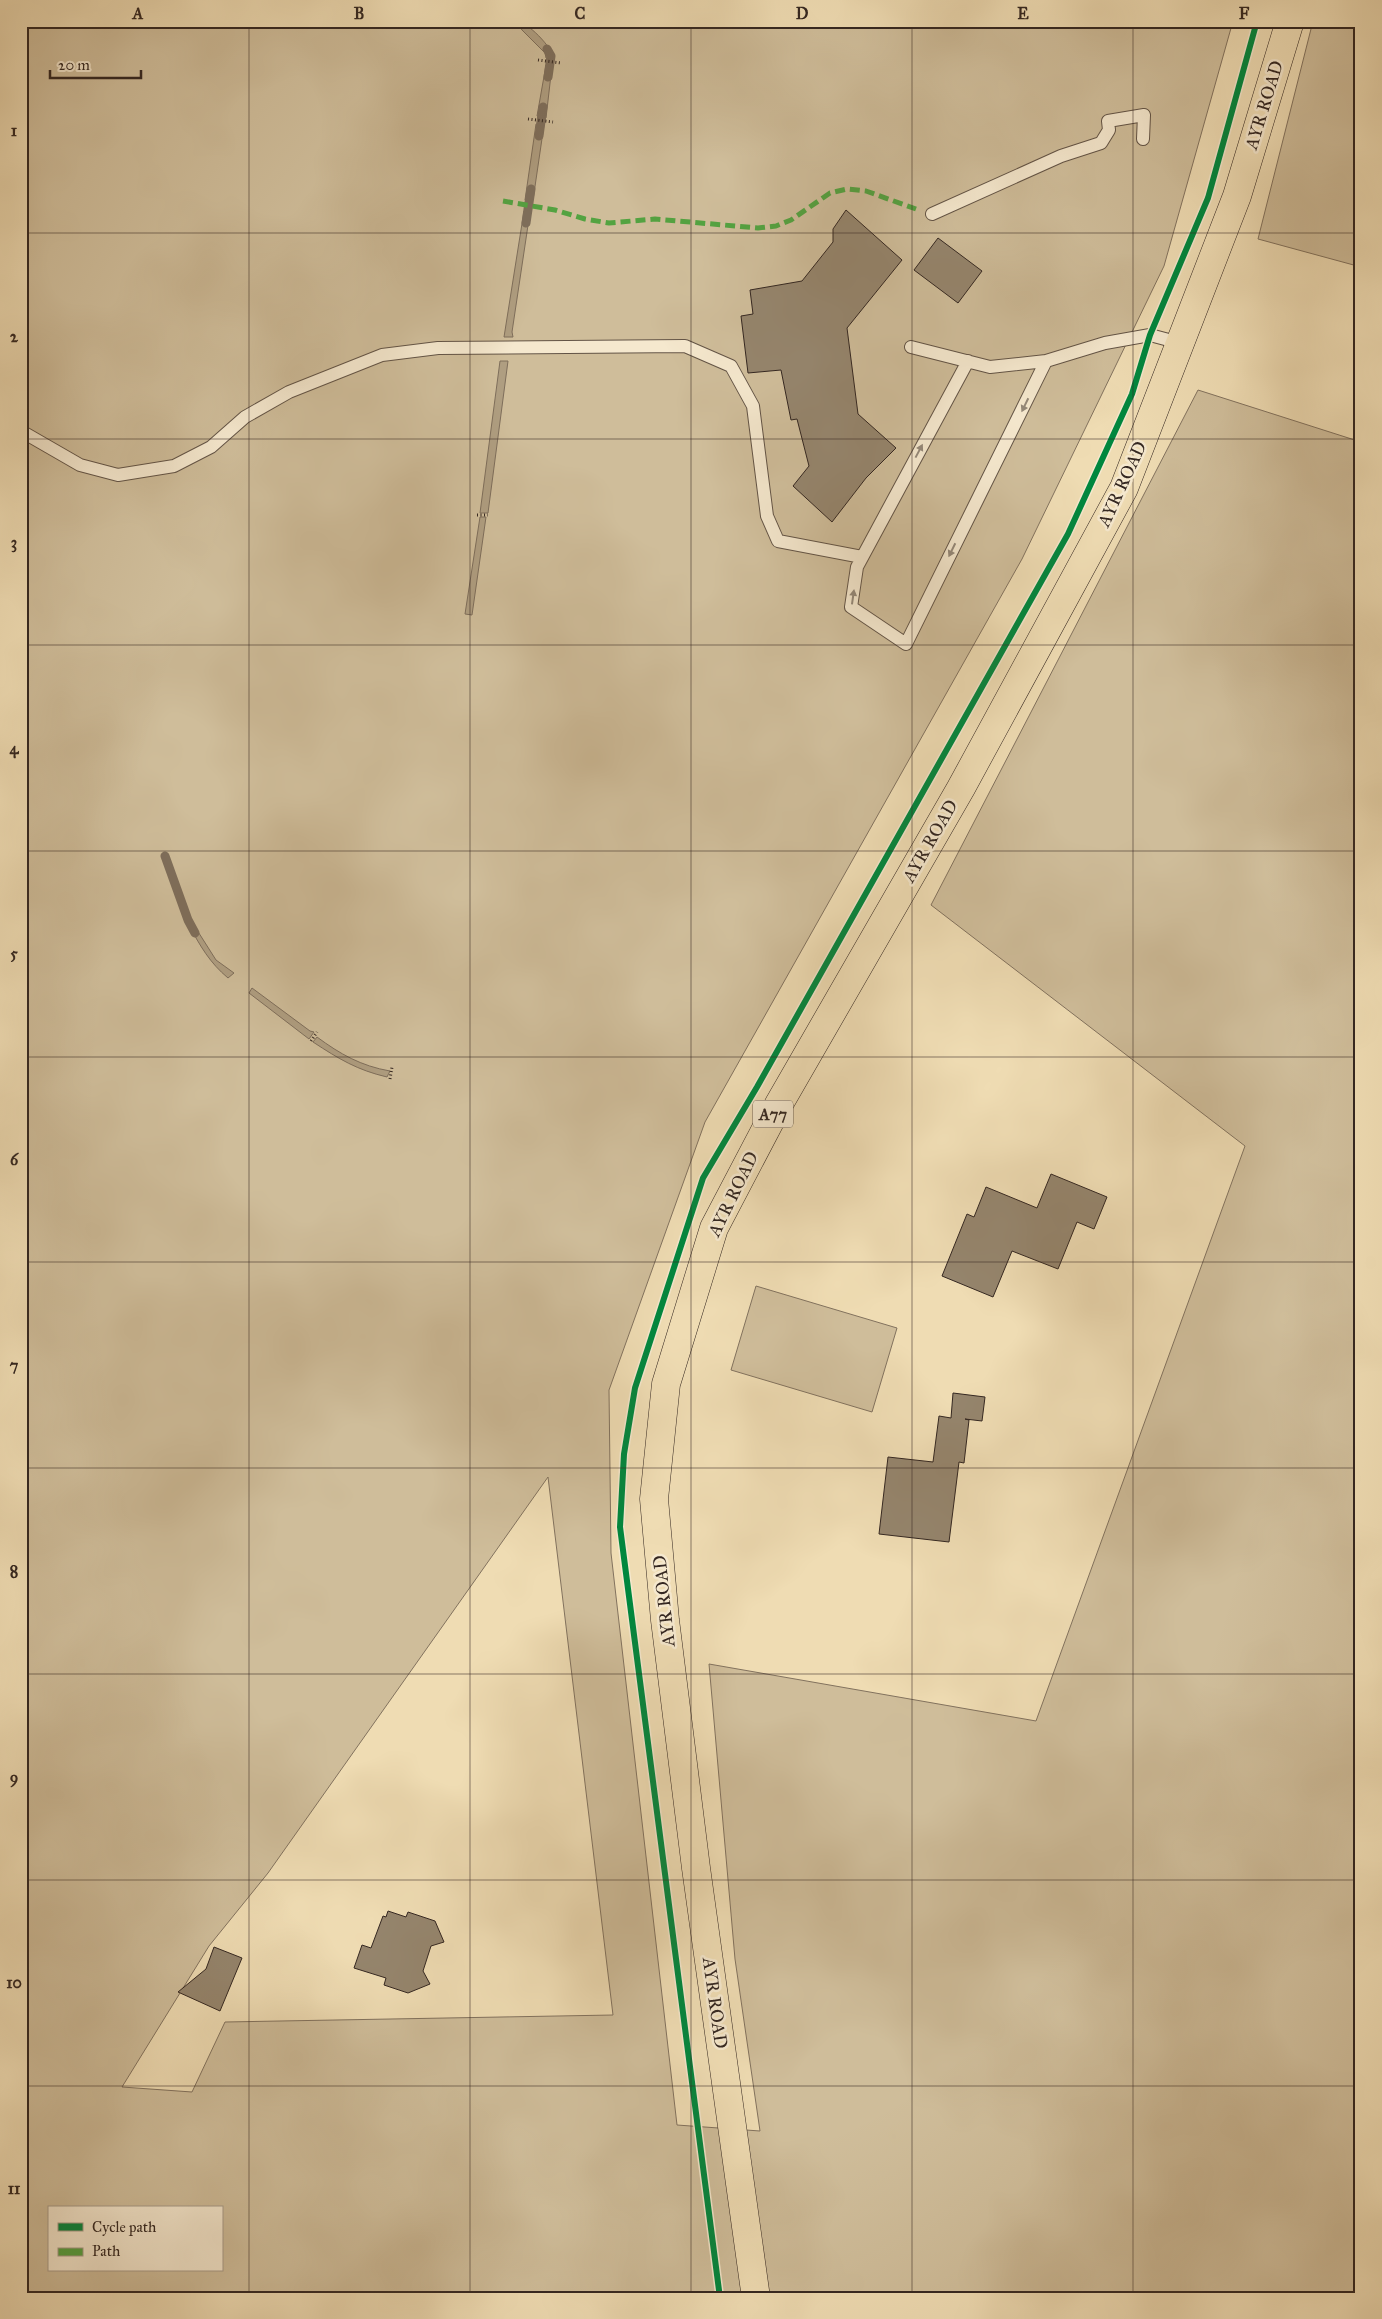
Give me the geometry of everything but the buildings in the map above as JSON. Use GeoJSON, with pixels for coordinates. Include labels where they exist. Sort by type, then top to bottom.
{"type":"FeatureCollection","features":[{"type":"Feature","properties":{"kind":"main road","name":"AYR ROAD"},"geometry":{"type":"LineString","coordinates":[[756,2298],[696,1868],[665,1620],[654,1499],[666,1384],[714,1228],[778,1104],[961,788],[1124,488],[1237,196],[1290,21]]}},
{"type":"Feature","properties":{"kind":"lane"},"geometry":{"type":"LineString","coordinates":[[932,214],[1061,156],[1101,143],[1109,130],[1108,121],[1144,115],[1143,139]]}},
{"type":"Feature","properties":{"kind":"lane"},"geometry":{"type":"LineString","coordinates":[[911,347],[990,367],[1046,361],[1105,343],[1150,335],[1180,343]]}},
{"type":"Feature","properties":{"kind":"lane"},"geometry":{"type":"LineString","coordinates":[[21,431],[80,465],[118,474],[174,466],[210,447],[245,417],[289,392],[382,355],[438,348],[685,346],[731,366],[753,406],[766,516],[778,541],[862,557]]}},
{"type":"Feature","properties":{"kind":"lane"},"geometry":{"type":"LineString","coordinates":[[968,361],[857,567],[852,607],[906,644],[1046,361]]}},
{"type":"Feature","properties":{"kind":"path"},"geometry":{"type":"LineString","coordinates":[[538,60],[561,63]]}},
{"type":"Feature","properties":{"kind":"path"},"geometry":{"type":"LineString","coordinates":[[528,119],[553,122]]}},
{"type":"Feature","properties":{"kind":"path"},"geometry":{"type":"LineString","coordinates":[[477,515],[488,516]]}},
{"type":"Feature","properties":{"kind":"path"},"geometry":{"type":"LineString","coordinates":[[311,1041],[317,1032]]}},
{"type":"Feature","properties":{"kind":"path"},"geometry":{"type":"LineString","coordinates":[[390,1078],[392,1067]]}},
{"type":"Feature","properties":{"kind":"shaded area"},"geometry":{"type":"Polygon","coordinates":[[[21,21],[1233,21],[1164,266],[1022,559],[705,1122],[609,1390],[611,1553],[677,2125],[760,2131],[735,1959],[709,1664],[1036,1721],[1245,1146],[931,905],[1198,390],[1361,442],[1361,2298],[21,2298],[21,21]],[[548,1477],[268,1873],[209,1946],[122,2087],[192,2092],[225,2022],[613,2015],[548,1477]]]}},
{"type":"Feature","properties":{"kind":"shaded area"},"geometry":{"type":"Polygon","coordinates":[[[516,21],[526,25],[539,36],[553,54],[554,59],[546,58],[545,53],[522,30],[516,21]]]}},
{"type":"Feature","properties":{"kind":"shaded area"},"geometry":{"type":"Polygon","coordinates":[[[1313,21],[1361,21],[1361,267],[1258,239],[1313,21]]]}},
{"type":"Feature","properties":{"kind":"shaded area"},"geometry":{"type":"Polygon","coordinates":[[[546,65],[552,66],[546,118],[537,116],[546,65]]]}},
{"type":"Feature","properties":{"kind":"shaded area"},"geometry":{"type":"Polygon","coordinates":[[[536,124],[544,125],[533,200],[525,200],[536,124]]]}},
{"type":"Feature","properties":{"kind":"shaded area"},"geometry":{"type":"Polygon","coordinates":[[[524,211],[530,212],[512,332],[513,337],[504,337],[524,211]]]}},
{"type":"Feature","properties":{"kind":"shaded area"},"geometry":{"type":"Polygon","coordinates":[[[500,361],[508,361],[488,513],[480,513],[500,361]]]}},
{"type":"Feature","properties":{"kind":"shaded area"},"geometry":{"type":"Polygon","coordinates":[[[480,517],[486,517],[472,615],[465,614],[480,517]]]}},
{"type":"Feature","properties":{"kind":"shaded area"},"geometry":{"type":"Polygon","coordinates":[[[190,919],[216,960],[234,973],[228,978],[201,947],[189,925],[190,919]]]}},
{"type":"Feature","properties":{"kind":"shaded area"},"geometry":{"type":"Polygon","coordinates":[[[252,988],[314,1032],[309,1039],[249,993],[252,988]]]}},
{"type":"Feature","properties":{"kind":"shaded area"},"geometry":{"type":"Polygon","coordinates":[[[317,1037],[351,1058],[379,1069],[390,1071],[387,1077],[366,1071],[340,1059],[313,1042],[317,1037]]]}},
{"type":"Feature","properties":{"kind":"shaded area"},"geometry":{"type":"Polygon","coordinates":[[[756,1286],[897,1328],[872,1412],[731,1370],[756,1286]]]}},
{"type":"Feature","properties":{"kind":"waterway"},"geometry":{"type":"LineString","coordinates":[[547,49],[551,56],[548,77]]}},
{"type":"Feature","properties":{"kind":"waterway"},"geometry":{"type":"LineString","coordinates":[[539,136],[543,107]]}},
{"type":"Feature","properties":{"kind":"waterway"},"geometry":{"type":"LineString","coordinates":[[526,223],[531,189]]}},
{"type":"Feature","properties":{"kind":"waterway"},"geometry":{"type":"LineString","coordinates":[[165,856],[188,920],[195,933]]}},
{"type":"Feature","properties":{"kind":"marked path"},"geometry":{"type":"LineString","coordinates":[[503,201],[555,210],[585,219],[609,223],[655,219],[758,228],[776,226],[791,220],[830,193],[847,189],[866,191],[916,209]]}},
{"type":"Feature","properties":{"kind":"cycle path"},"geometry":{"type":"LineString","coordinates":[[720,2298],[620,1527],[624,1454],[635,1388],[703,1178],[757,1087],[1068,534],[1132,394],[1150,335],[1208,198],[1257,21]]}}]}
